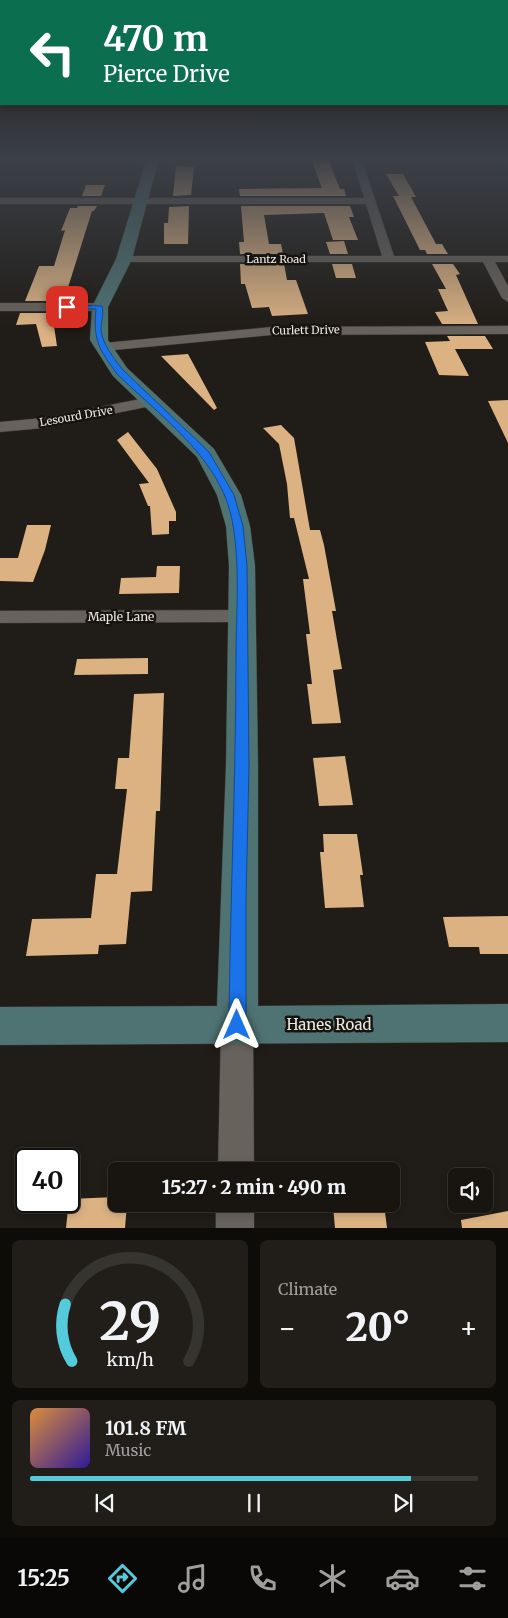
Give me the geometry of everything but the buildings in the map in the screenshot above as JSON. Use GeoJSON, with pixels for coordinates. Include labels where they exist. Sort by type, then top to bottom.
{"type":"FeatureCollection","features":[{"type":"Feature","properties":{"kind":"street"},"geometry":{"type":"LineString","coordinates":[[136,215],[124,259],[100,307],[99,340],[120,372],[206,454],[229,495],[238,526],[242,566],[242,766],[238,901],[236,1162]]}},
{"type":"Feature","properties":{"kind":"street"},"geometry":{"type":"LineString","coordinates":[[374,215],[389,258]]}},
{"type":"Feature","properties":{"kind":"street","name":"Lantz Road"},"geometry":{"type":"LineString","coordinates":[[124,259],[389,258],[508,260]]}},
{"type":"Feature","properties":{"kind":"street"},"geometry":{"type":"LineString","coordinates":[[488,260],[508,298]]}},
{"type":"Feature","properties":{"kind":"street"},"geometry":{"type":"LineString","coordinates":[[0,307],[100,307]]}},
{"type":"Feature","properties":{"kind":"street","name":"Curlett Drive"},"geometry":{"type":"LineString","coordinates":[[104,347],[271,330],[508,330]]}},
{"type":"Feature","properties":{"kind":"street","name":"Lesourd Drive"},"geometry":{"type":"LineString","coordinates":[[0,427],[73,418],[151,402]]}},
{"type":"Feature","properties":{"kind":"street","name":"Maple Lane"},"geometry":{"type":"LineString","coordinates":[[0,617],[242,616]]}},
{"type":"Feature","properties":{"kind":"street","name":"Hanes Road"},"geometry":{"type":"LineString","coordinates":[[0,1026],[508,1023]]}},
{"type":"Feature","properties":{"kind":"street"},"geometry":{"type":"LineString","coordinates":[[235,1212],[235,1228]]}},
{"type":"Feature","properties":{"kind":"route"},"geometry":{"type":"LineString","coordinates":[[67,307],[100,307],[98,320],[99,340],[109,358],[120,372],[206,454],[229,495],[238,526],[242,566],[242,766],[237,1025]]}}]}
